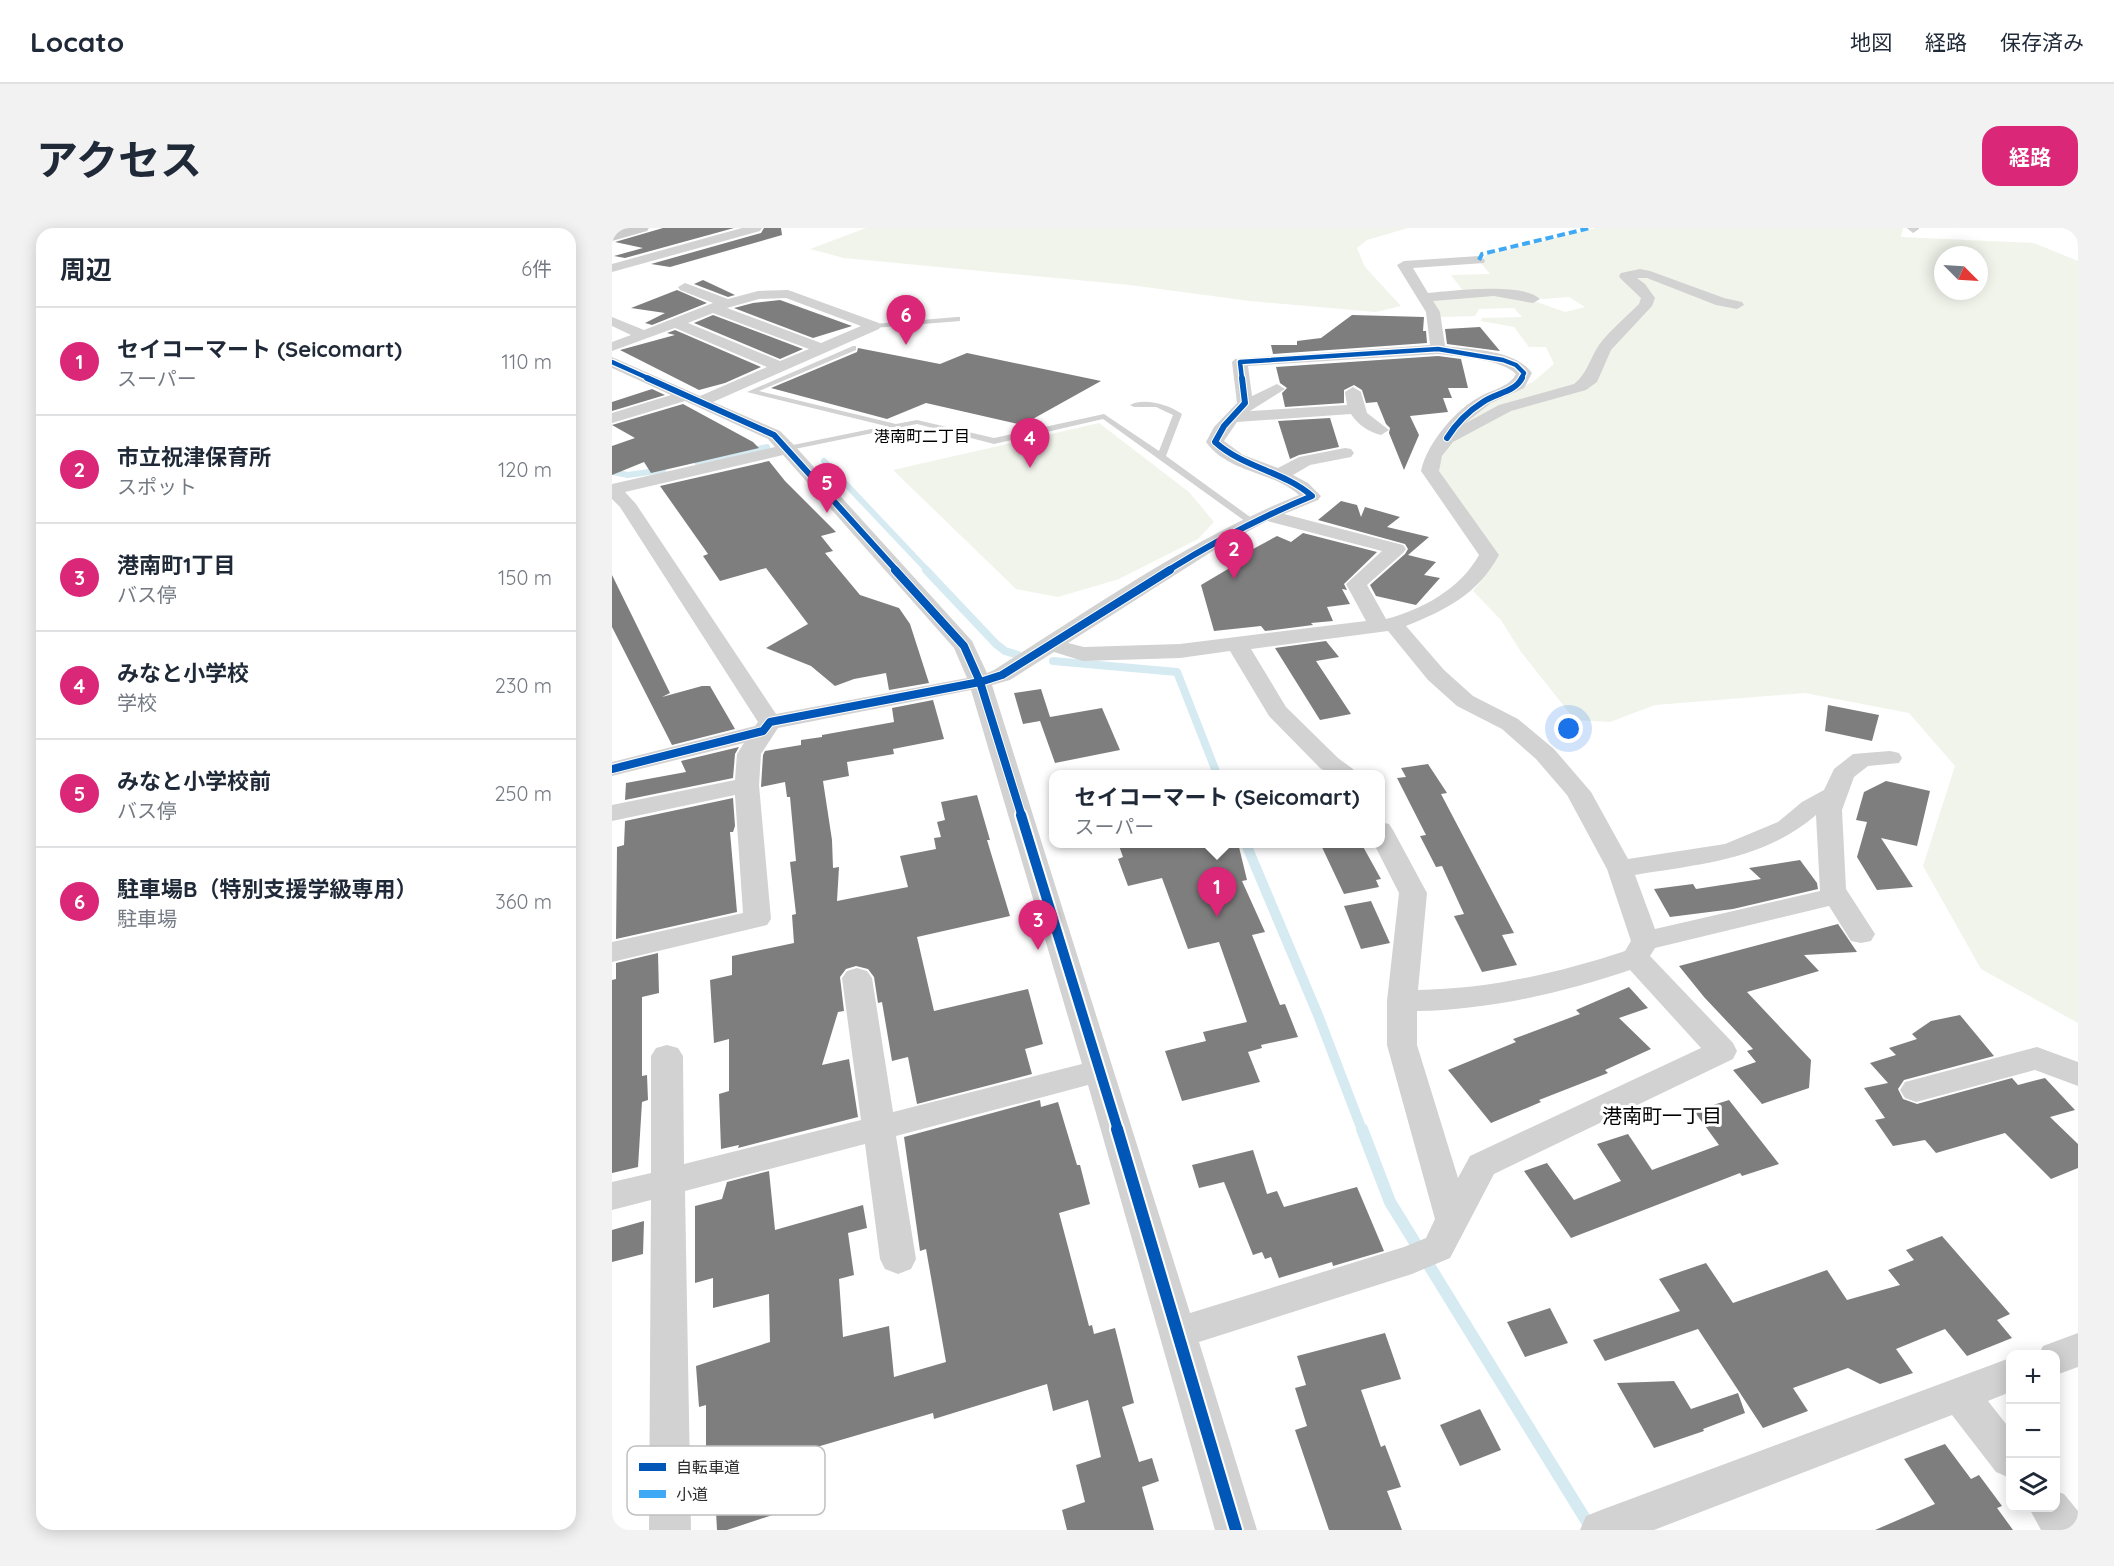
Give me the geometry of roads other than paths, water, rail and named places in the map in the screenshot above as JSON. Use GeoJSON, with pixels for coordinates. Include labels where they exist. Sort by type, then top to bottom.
{"type":"FeatureCollection","features":[{"type":"Feature","properties":{"kind":"main road"},"geometry":{"type":"LineString","coordinates":[[612,236],[642,228]]}},
{"type":"Feature","properties":{"kind":"street"},"geometry":{"type":"LineString","coordinates":[[612,268],[756,228]]}},
{"type":"Feature","properties":{"kind":"street"},"geometry":{"type":"LineString","coordinates":[[1438,349],[1433,312],[1404,265],[1479,260]]}},
{"type":"Feature","properties":{"kind":"street"},"geometry":{"type":"LineString","coordinates":[[1447,438],[1505,408],[1580,387],[1591,379],[1594,362],[1601,351],[1645,306],[1648,298],[1640,286],[1626,276],[1640,273],[1650,275],[1721,302],[1737,305]]}},
{"type":"Feature","properties":{"kind":"street"},"geometry":{"type":"LineString","coordinates":[[685,287],[720,306],[820,348]]}},
{"type":"Feature","properties":{"kind":"street"},"geometry":{"type":"LineString","coordinates":[[1424,297],[1494,292],[1533,299]]}},
{"type":"Feature","properties":{"kind":"street"},"geometry":{"type":"LineString","coordinates":[[612,347],[720,306],[758,295],[788,294],[874,326]]}},
{"type":"Feature","properties":{"kind":"street"},"geometry":{"type":"LineString","coordinates":[[612,321],[644,335]]}},
{"type":"Feature","properties":{"kind":"street"},"geometry":{"type":"LineString","coordinates":[[676,323],[778,366]]}},
{"type":"Feature","properties":{"kind":"street"},"geometry":{"type":"LineString","coordinates":[[612,418],[694,398],[874,326]]}},
{"type":"Feature","properties":{"kind":"street"},"geometry":{"type":"LineString","coordinates":[[1053,645],[1083,654],[1180,651],[1386,625],[1433,607],[1460,592],[1482,572],[1489,555],[1430,471],[1433,456],[1459,419],[1485,400],[1518,384],[1523,378],[1524,373],[1516,365],[1503,360],[1438,349],[1344,363],[1240,362],[1245,403],[1238,413]]}},
{"type":"Feature","properties":{"kind":"street"},"geometry":{"type":"LineString","coordinates":[[612,362],[774,435],[964,646],[980,682],[1100,1071],[1236,1530]]}},
{"type":"Feature","properties":{"kind":"street"},"geometry":{"type":"LineString","coordinates":[[612,769],[766,726],[980,682],[1002,675],[1212,543],[1258,518],[1312,496],[1304,488],[1281,474],[1223,451],[1215,442],[1219,430],[1238,413],[1278,389]]}},
{"type":"Feature","properties":{"kind":"street"},"geometry":{"type":"LineString","coordinates":[[1353,391],[1355,409],[1363,421],[1381,430]]}},
{"type":"Feature","properties":{"kind":"street"},"geometry":{"type":"LineString","coordinates":[[1238,413],[1355,409]]}},
{"type":"Feature","properties":{"kind":"street"},"geometry":{"type":"LineString","coordinates":[[766,726],[627,504],[612,489],[788,449]]}},
{"type":"Feature","properties":{"kind":"street"},"geometry":{"type":"LineString","coordinates":[[1281,474],[1305,461],[1345,453]]}},
{"type":"Feature","properties":{"kind":"street"},"geometry":{"type":"LineString","coordinates":[[1176,1333],[1434,1242],[1482,1165],[1722,1051],[1640,949],[1620,869],[1578,792],[1545,754],[1510,724],[1465,701],[1436,675],[1386,625],[1356,584],[1396,549],[1258,518]]}},
{"type":"Feature","properties":{"kind":"street"},"geometry":{"type":"LineString","coordinates":[[1237,644],[1277,711],[1339,770]]}},
{"type":"Feature","properties":{"kind":"street"},"geometry":{"type":"LineString","coordinates":[[612,952],[757,919],[747,785],[749,754],[766,726]]}},
{"type":"Feature","properties":{"kind":"street"},"geometry":{"type":"LineString","coordinates":[[1861,934],[1832,889],[1829,810],[1843,774],[1862,759],[1890,758]]}},
{"type":"Feature","properties":{"kind":"street"},"geometry":{"type":"LineString","coordinates":[[612,813],[747,785]]}},
{"type":"Feature","properties":{"kind":"street"},"geometry":{"type":"LineString","coordinates":[[1620,869],[1731,850],[1786,828],[1811,807],[1835,794]]}},
{"type":"Feature","properties":{"kind":"street"},"geometry":{"type":"LineString","coordinates":[[1385,840],[1413,893],[1402,1001],[1402,1045],[1434,1242]]}},
{"type":"Feature","properties":{"kind":"street"},"geometry":{"type":"LineString","coordinates":[[1402,1001],[1461,1000],[1588,974],[1640,949],[1836,896]]}},
{"type":"Feature","properties":{"kind":"street"},"geometry":{"type":"LineString","coordinates":[[857,978],[898,1259]]}},
{"type":"Feature","properties":{"kind":"street"},"geometry":{"type":"LineString","coordinates":[[667,1056],[670,1183],[669,1446]]}},
{"type":"Feature","properties":{"kind":"street"},"geometry":{"type":"LineString","coordinates":[[1916,1090],[2037,1058],[2078,1074]]}},
{"type":"Feature","properties":{"kind":"street"},"geometry":{"type":"LineString","coordinates":[[612,1196],[1100,1071]]}},
{"type":"Feature","properties":{"kind":"street"},"geometry":{"type":"LineString","coordinates":[[2060,1356],[2078,1350]]}},
{"type":"Feature","properties":{"kind":"street"},"geometry":{"type":"LineString","coordinates":[[1605,1528],[2006,1376]]}},
{"type":"Feature","properties":{"kind":"street"},"geometry":{"type":"LineString","coordinates":[[1959,1394],[2009,1458]]}},
{"type":"Feature","properties":{"kind":"street"},"geometry":{"type":"LineString","coordinates":[[2052,1512],[2067,1530]]}},
{"type":"Feature","properties":{"kind":"street"},"geometry":{"type":"LineString","coordinates":[[670,1515],[670,1530]]}},
{"type":"Feature","properties":{"kind":"lane"},"geometry":{"type":"LineString","coordinates":[[874,326],[957,319]]}},
{"type":"Feature","properties":{"kind":"lane"},"geometry":{"type":"LineString","coordinates":[[853,348],[751,392],[898,426]]}},
{"type":"Feature","properties":{"kind":"lane"},"geometry":{"type":"LineString","coordinates":[[1134,405],[1157,405],[1178,414],[1161,457]]}},
{"type":"Feature","properties":{"kind":"lane"},"geometry":{"type":"LineString","coordinates":[[788,449],[917,422],[994,441],[1104,416],[1161,457],[1258,518]]}},
{"type":"Feature","properties":{"kind":"waterway"},"geometry":{"type":"LineString","coordinates":[[697,462],[767,447]]}},
{"type":"Feature","properties":{"kind":"waterway"},"geometry":{"type":"LineString","coordinates":[[824,461],[928,571]]}},
{"type":"Feature","properties":{"kind":"waterway"},"geometry":{"type":"LineString","coordinates":[[612,472],[628,475],[663,470]]}},
{"type":"Feature","properties":{"kind":"waterway"},"geometry":{"type":"LineString","coordinates":[[926,570],[996,644],[1005,651],[1018,655]]}},
{"type":"Feature","properties":{"kind":"waterway"},"geometry":{"type":"LineString","coordinates":[[1053,661],[1177,672],[1215,770]]}},
{"type":"Feature","properties":{"kind":"waterway"},"geometry":{"type":"LineString","coordinates":[[1248,848],[1318,1015],[1362,1130]]}},
{"type":"Feature","properties":{"kind":"waterway"},"geometry":{"type":"LineString","coordinates":[[1362,1129],[1390,1202],[1592,1530]]}},
{"type":"Feature","properties":{"kind":"place","name":"駐車場B（特別支援学級専用）"},"geometry":{"type":"Point","coordinates":[906,345]}},
{"type":"Feature","properties":{"kind":"place","name":"みなと小学校"},"geometry":{"type":"Point","coordinates":[1030,468]}},
{"type":"Feature","properties":{"kind":"place","name":"みなと小学校前"},"geometry":{"type":"Point","coordinates":[827,513]}},
{"type":"Feature","properties":{"kind":"place","name":"市立祝津保育所"},"geometry":{"type":"Point","coordinates":[1234,579]}},
{"type":"Feature","properties":{"kind":"place","name":"セイコーマート (Seicomart)"},"geometry":{"type":"Point","coordinates":[1217,917]}},
{"type":"Feature","properties":{"kind":"place","name":"港南町1丁目"},"geometry":{"type":"Point","coordinates":[1038,950]}},
{"type":"Feature","properties":{"kind":"district","name":"港南町二丁目"},"geometry":{"type":"Point","coordinates":[922,436]}},
{"type":"Feature","properties":{"kind":"district","name":"港南町一丁目"},"geometry":{"type":"Point","coordinates":[1662,1116]}}]}
